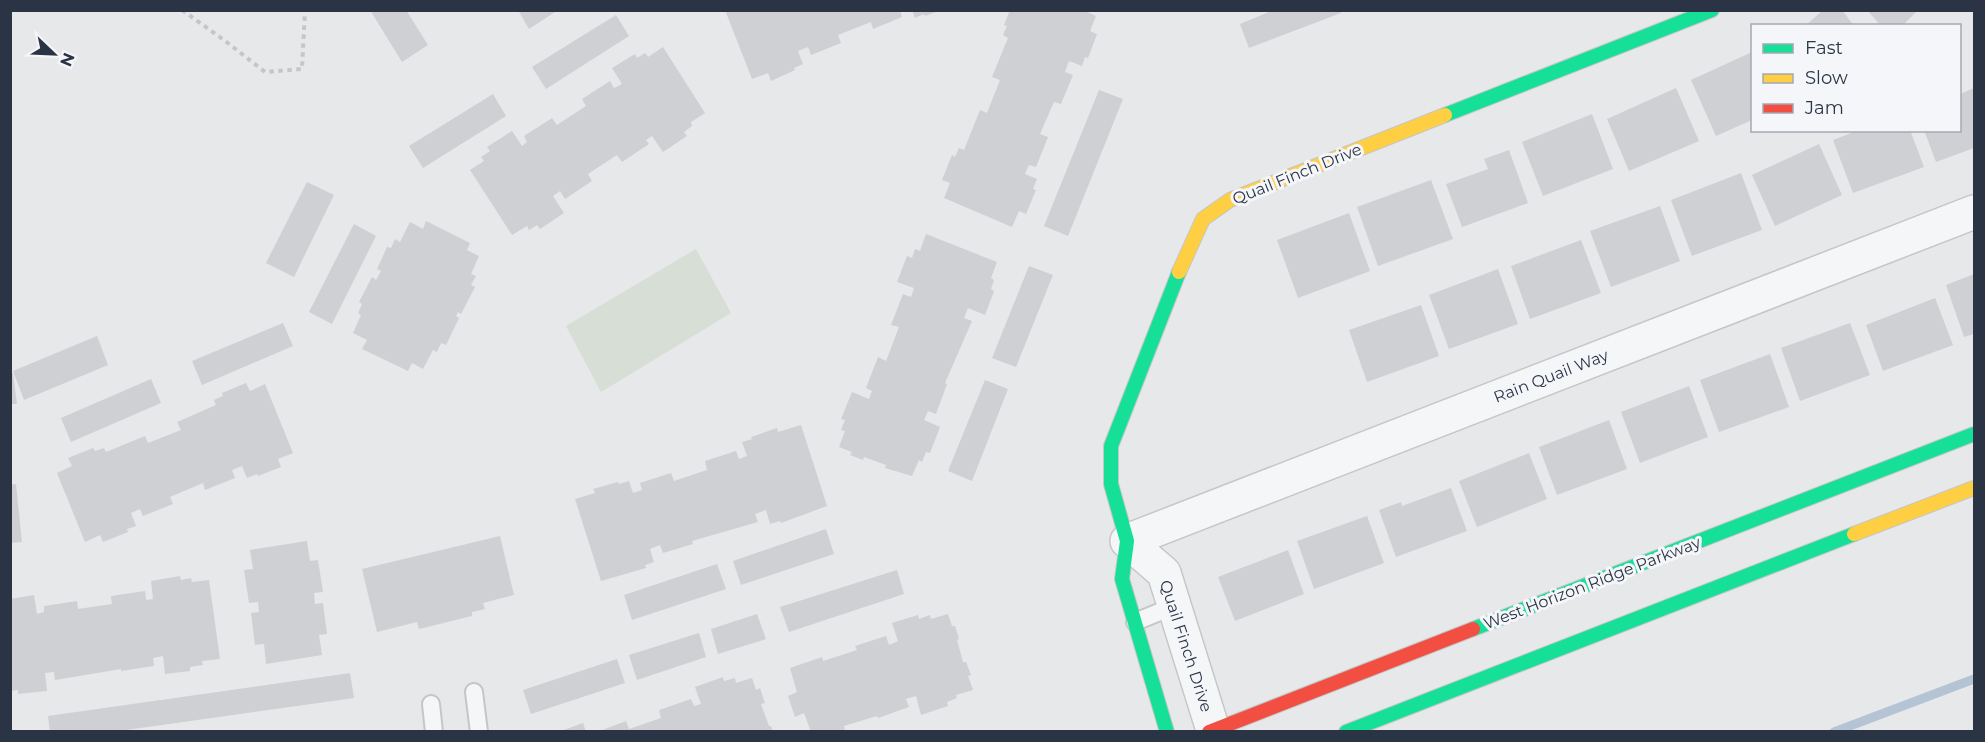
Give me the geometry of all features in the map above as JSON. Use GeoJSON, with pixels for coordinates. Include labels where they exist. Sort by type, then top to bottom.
{"type":"FeatureCollection","features":[{"type":"Feature","properties":{"kind":"main road","name":"Quail Finch Drive"},"geometry":{"type":"LineString","coordinates":[[1167,732],[1122,579],[1127,541],[1111,484],[1111,446],[1184,258],[1203,219],[1230,200],[1712,10]]}},
{"type":"Feature","properties":{"kind":"main road","name":"West Horizon Ridge Parkway"},"geometry":{"type":"LineString","coordinates":[[1212,731],[1974,434]]}},
{"type":"Feature","properties":{"kind":"main road"},"geometry":{"type":"LineString","coordinates":[[1346,732],[1974,488]]}},
{"type":"Feature","properties":{"kind":"street","name":"Rain Quail Way"},"geometry":{"type":"LineString","coordinates":[[1127,541],[1974,212]]}},
{"type":"Feature","properties":{"kind":"street","name":"Quail Finch Drive"},"geometry":{"type":"LineString","coordinates":[[1127,541],[1164,573],[1212,731]]}},
{"type":"Feature","properties":{"kind":"lane"},"geometry":{"type":"LineString","coordinates":[[1135,622],[1174,606]]}},
{"type":"Feature","properties":{"kind":"lane"},"geometry":{"type":"LineString","coordinates":[[474,692],[479,732]]}},
{"type":"Feature","properties":{"kind":"lane"},"geometry":{"type":"LineString","coordinates":[[431,704],[434,732]]}},
{"type":"Feature","properties":{"kind":"path"},"geometry":{"type":"LineString","coordinates":[[182,10],[265,72],[302,69],[306,10]]}},
{"type":"Feature","properties":{"kind":"shaded area"},"geometry":{"type":"Polygon","coordinates":[[[696,249],[731,313],[601,392],[566,326],[696,249]]]}},
{"type":"Feature","properties":{"kind":"building"},"geometry":{"type":"Polygon","coordinates":[[[370,10],[406,10],[428,45],[402,62],[370,10]]]}},
{"type":"Feature","properties":{"kind":"building"},"geometry":{"type":"Polygon","coordinates":[[[518,10],[558,10],[529,29],[518,10]]]}},
{"type":"Feature","properties":{"kind":"building"},"geometry":{"type":"Polygon","coordinates":[[[725,10],[900,10],[902,17],[873,29],[871,22],[838,35],[841,43],[811,55],[808,47],[798,51],[803,64],[771,81],[768,73],[752,79],[725,10]]]}},
{"type":"Feature","properties":{"kind":"building"},"geometry":{"type":"Polygon","coordinates":[[[912,10],[939,10],[939,11],[915,18],[912,10]]]}},
{"type":"Feature","properties":{"kind":"building"},"geometry":{"type":"Polygon","coordinates":[[[1010,10],[1083,10],[1096,16],[1090,31],[1097,34],[1088,58],[1085,57],[1082,66],[1069,61],[1065,72],[1073,75],[1061,104],[1054,102],[1040,134],[1048,137],[1036,167],[1029,165],[1025,174],[1037,179],[1033,189],[1036,190],[1026,214],[1019,211],[1012,227],[944,198],[950,183],[942,180],[952,155],[955,157],[959,148],[964,150],[980,110],[987,113],[1000,80],[992,77],[1008,38],[1003,35],[1010,10]]]}},
{"type":"Feature","properties":{"kind":"building"},"geometry":{"type":"Polygon","coordinates":[[[1274,10],[1340,10],[1341,13],[1249,48],[1240,24],[1274,10]]]}},
{"type":"Feature","properties":{"kind":"building"},"geometry":{"type":"Polygon","coordinates":[[[1823,10],[1842,10],[1852,24],[1807,24],[1823,10]]]}},
{"type":"Feature","properties":{"kind":"building"},"geometry":{"type":"Polygon","coordinates":[[[1867,10],[1918,10],[1904,24],[1879,24],[1867,10]]]}},
{"type":"Feature","properties":{"kind":"building"},"geometry":{"type":"Polygon","coordinates":[[[616,15],[629,36],[546,89],[532,67],[616,15]]]}},
{"type":"Feature","properties":{"kind":"building"},"geometry":{"type":"Polygon","coordinates":[[[663,47],[705,113],[691,122],[692,126],[684,132],[687,136],[663,152],[652,136],[646,140],[649,144],[622,162],[617,155],[588,174],[592,181],[565,199],[560,191],[553,196],[564,213],[540,229],[537,225],[529,230],[527,226],[512,235],[470,170],[484,161],[481,157],[490,151],[487,147],[512,131],[522,146],[527,142],[524,136],[552,118],[557,125],[586,106],[582,99],[610,81],[614,88],[622,84],[612,68],[635,54],[637,58],[645,53],[648,57],[663,47]]]}},
{"type":"Feature","properties":{"kind":"building"},"geometry":{"type":"Polygon","coordinates":[[[1751,52],[1751,120],[1716,136],[1691,80],[1751,52]]]}},
{"type":"Feature","properties":{"kind":"building"},"geometry":{"type":"Polygon","coordinates":[[[1676,88],[1699,141],[1629,171],[1607,119],[1676,88]]]}},
{"type":"Feature","properties":{"kind":"building"},"geometry":{"type":"Polygon","coordinates":[[[1974,88],[1974,148],[1936,162],[1925,132],[1961,132],[1961,94],[1974,88]]]}},
{"type":"Feature","properties":{"kind":"building"},"geometry":{"type":"Polygon","coordinates":[[[1099,90],[1123,99],[1068,236],[1044,226],[1099,90]]]}},
{"type":"Feature","properties":{"kind":"building"},"geometry":{"type":"Polygon","coordinates":[[[493,94],[506,116],[423,168],[409,146],[493,94]]]}},
{"type":"Feature","properties":{"kind":"building"},"geometry":{"type":"Polygon","coordinates":[[[1592,114],[1613,169],[1543,196],[1522,142],[1592,114]]]}},
{"type":"Feature","properties":{"kind":"building"},"geometry":{"type":"Polygon","coordinates":[[[1854,132],[1911,132],[1924,167],[1853,193],[1833,140],[1854,132]]]}},
{"type":"Feature","properties":{"kind":"building"},"geometry":{"type":"Polygon","coordinates":[[[1819,144],[1842,195],[1775,226],[1752,175],[1819,144]]]}},
{"type":"Feature","properties":{"kind":"building"},"geometry":{"type":"Polygon","coordinates":[[[1509,150],[1528,203],[1462,227],[1446,184],[1488,169],[1484,159],[1509,150]]]}},
{"type":"Feature","properties":{"kind":"building"},"geometry":{"type":"Polygon","coordinates":[[[1741,173],[1762,230],[1692,256],[1671,200],[1741,173]]]}},
{"type":"Feature","properties":{"kind":"building"},"geometry":{"type":"Polygon","coordinates":[[[1431,180],[1453,239],[1378,266],[1357,207],[1431,180]]]}},
{"type":"Feature","properties":{"kind":"building"},"geometry":{"type":"Polygon","coordinates":[[[307,182],[334,195],[294,277],[266,263],[307,182]]]}},
{"type":"Feature","properties":{"kind":"building"},"geometry":{"type":"Polygon","coordinates":[[[1660,206],[1680,261],[1611,287],[1590,231],[1660,206]]]}},
{"type":"Feature","properties":{"kind":"building"},"geometry":{"type":"Polygon","coordinates":[[[1349,213],[1370,271],[1298,298],[1277,240],[1349,213]]]}},
{"type":"Feature","properties":{"kind":"building"},"geometry":{"type":"Polygon","coordinates":[[[426,221],[470,243],[467,250],[479,256],[471,274],[476,276],[471,285],[475,287],[461,314],[458,312],[456,316],[459,318],[446,345],[441,343],[437,352],[433,350],[423,369],[412,363],[408,371],[362,349],[367,340],[353,333],[361,315],[358,313],[362,304],[359,302],[372,277],[376,280],[381,271],[377,269],[387,247],[391,248],[395,239],[400,242],[410,222],[423,229],[426,221]]]}},
{"type":"Feature","properties":{"kind":"building"},"geometry":{"type":"Polygon","coordinates":[[[354,224],[376,236],[332,324],[309,312],[354,224]]]}},
{"type":"Feature","properties":{"kind":"building"},"geometry":{"type":"Polygon","coordinates":[[[926,234],[997,262],[991,278],[994,280],[991,289],[994,291],[985,315],[968,308],[964,318],[972,321],[945,383],[947,384],[936,414],[928,411],[924,420],[940,427],[930,453],[926,452],[922,462],[919,460],[912,476],[885,468],[886,465],[864,457],[863,460],[850,455],[852,452],[839,447],[845,431],[841,430],[845,420],[841,419],[852,392],[869,399],[872,391],[866,388],[878,357],[886,361],[899,327],[891,325],[903,294],[911,297],[914,288],[897,282],[907,256],[912,258],[915,249],[920,251],[926,234]]]}},
{"type":"Feature","properties":{"kind":"building"},"geometry":{"type":"Polygon","coordinates":[[[1581,240],[1601,293],[1530,319],[1511,266],[1581,240]]]}},
{"type":"Feature","properties":{"kind":"building"},"geometry":{"type":"Polygon","coordinates":[[[1029,266],[1053,275],[1016,367],[992,358],[1029,266]]]}},
{"type":"Feature","properties":{"kind":"building"},"geometry":{"type":"Polygon","coordinates":[[[1498,269],[1518,324],[1449,349],[1429,295],[1498,269]]]}},
{"type":"Feature","properties":{"kind":"building"},"geometry":{"type":"Polygon","coordinates":[[[1974,274],[1974,334],[1964,337],[1946,285],[1974,274]]]}},
{"type":"Feature","properties":{"kind":"building"},"geometry":{"type":"Polygon","coordinates":[[[1935,298],[1953,345],[1883,371],[1866,325],[1935,298]]]}},
{"type":"Feature","properties":{"kind":"building"},"geometry":{"type":"Polygon","coordinates":[[[1421,305],[1439,356],[1367,382],[1349,330],[1421,305]]]}},
{"type":"Feature","properties":{"kind":"building"},"geometry":{"type":"Polygon","coordinates":[[[283,323],[293,346],[202,385],[192,361],[283,323]]]}},
{"type":"Feature","properties":{"kind":"building"},"geometry":{"type":"Polygon","coordinates":[[[1850,323],[1870,375],[1800,401],[1781,348],[1850,323]]]}},
{"type":"Feature","properties":{"kind":"building"},"geometry":{"type":"Polygon","coordinates":[[[97,336],[108,365],[24,400],[13,371],[97,336]]]}},
{"type":"Feature","properties":{"kind":"building"},"geometry":{"type":"Polygon","coordinates":[[[1770,354],[1789,407],[1719,432],[1700,380],[1770,354]]]}},
{"type":"Feature","properties":{"kind":"building"},"geometry":{"type":"Polygon","coordinates":[[[10,373],[13,373],[17,404],[10,404],[10,373]]]}},
{"type":"Feature","properties":{"kind":"building"},"geometry":{"type":"Polygon","coordinates":[[[151,379],[161,403],[71,442],[61,418],[151,379]]]}},
{"type":"Feature","properties":{"kind":"building"},"geometry":{"type":"Polygon","coordinates":[[[985,380],[1008,389],[972,481],[948,471],[985,380]]]}},
{"type":"Feature","properties":{"kind":"building"},"geometry":{"type":"Polygon","coordinates":[[[246,383],[250,391],[265,384],[293,453],[278,459],[281,467],[247,478],[242,466],[232,470],[235,478],[205,490],[203,483],[170,497],[173,504],[143,516],[140,509],[131,513],[136,526],[127,529],[128,532],[103,542],[100,535],[85,542],[57,473],[72,466],[68,458],[93,448],[95,451],[104,448],[106,452],[145,436],[148,443],[181,430],[177,422],[216,405],[214,400],[223,396],[222,393],[246,383]]]}},
{"type":"Feature","properties":{"kind":"building"},"geometry":{"type":"Polygon","coordinates":[[[1689,386],[1708,437],[1640,463],[1621,412],[1689,386]]]}},
{"type":"Feature","properties":{"kind":"building"},"geometry":{"type":"Polygon","coordinates":[[[1609,420],[1627,469],[1557,495],[1539,447],[1609,420]]]}},
{"type":"Feature","properties":{"kind":"building"},"geometry":{"type":"Polygon","coordinates":[[[801,425],[827,506],[781,523],[780,521],[770,524],[766,510],[755,514],[758,522],[692,541],[693,544],[663,553],[660,545],[650,549],[654,562],[645,565],[646,568],[601,581],[575,499],[595,493],[593,489],[618,482],[619,484],[629,481],[633,493],[642,490],[640,483],[671,473],[674,481],[707,470],[705,461],[736,451],[739,459],[747,456],[742,442],[752,439],[751,437],[777,428],[778,432],[801,425]]]}},
{"type":"Feature","properties":{"kind":"building"},"geometry":{"type":"Polygon","coordinates":[[[1529,453],[1547,499],[1477,527],[1459,481],[1529,453]]]}},
{"type":"Feature","properties":{"kind":"building"},"geometry":{"type":"Polygon","coordinates":[[[16,484],[22,542],[10,543],[10,485],[16,484]]]}},
{"type":"Feature","properties":{"kind":"building"},"geometry":{"type":"Polygon","coordinates":[[[1451,488],[1467,531],[1396,557],[1379,510],[1401,502],[1402,506],[1451,488]]]}},
{"type":"Feature","properties":{"kind":"building"},"geometry":{"type":"Polygon","coordinates":[[[1367,516],[1384,563],[1314,589],[1297,541],[1367,516]]]}},
{"type":"Feature","properties":{"kind":"building"},"geometry":{"type":"Polygon","coordinates":[[[826,529],[834,554],[741,585],[733,561],[826,529]]]}},
{"type":"Feature","properties":{"kind":"building"},"geometry":{"type":"Polygon","coordinates":[[[500,536],[514,595],[483,603],[485,609],[472,612],[472,616],[419,629],[417,622],[377,632],[362,569],[500,536]]]}},
{"type":"Feature","properties":{"kind":"building"},"geometry":{"type":"Polygon","coordinates":[[[307,541],[310,561],[318,560],[323,592],[314,593],[315,604],[323,603],[327,634],[319,635],[322,655],[266,664],[264,644],[255,645],[251,613],[259,612],[258,602],[249,603],[244,570],[253,569],[250,550],[307,541]]]}},
{"type":"Feature","properties":{"kind":"building"},"geometry":{"type":"Polygon","coordinates":[[[1288,550],[1304,594],[1235,621],[1218,577],[1288,550]]]}},
{"type":"Feature","properties":{"kind":"building"},"geometry":{"type":"Polygon","coordinates":[[[717,564],[726,589],[632,620],[624,595],[717,564]]]}},
{"type":"Feature","properties":{"kind":"building"},"geometry":{"type":"Polygon","coordinates":[[[897,570],[904,594],[789,632],[780,607],[897,570]]]}},
{"type":"Feature","properties":{"kind":"building"},"geometry":{"type":"Polygon","coordinates":[[[180,576],[181,580],[191,578],[192,582],[209,580],[220,659],[202,661],[203,665],[190,667],[190,671],[165,674],[163,656],[153,658],[154,666],[121,671],[121,669],[55,680],[54,672],[45,673],[47,691],[18,694],[18,690],[10,691],[10,599],[34,595],[37,614],[44,612],[44,606],[77,601],[78,609],[112,604],[111,596],[145,591],[146,600],[153,599],[151,581],[180,576]]]}},
{"type":"Feature","properties":{"kind":"building"},"geometry":{"type":"Polygon","coordinates":[[[757,614],[766,639],[718,654],[711,629],[757,614]]]}},
{"type":"Feature","properties":{"kind":"building"},"geometry":{"type":"Polygon","coordinates":[[[948,614],[952,626],[955,626],[963,662],[966,662],[971,675],[968,676],[973,690],[956,695],[957,698],[947,702],[948,706],[921,715],[916,696],[906,699],[909,707],[878,718],[877,716],[844,726],[845,729],[838,732],[811,732],[804,713],[795,717],[788,696],[797,692],[790,668],[822,657],[823,661],[857,650],[855,646],[886,636],[889,645],[898,641],[892,623],[918,615],[919,619],[930,615],[931,619],[948,614]]]}},
{"type":"Feature","properties":{"kind":"building"},"geometry":{"type":"Polygon","coordinates":[[[699,633],[706,657],[637,680],[629,655],[699,633]]]}},
{"type":"Feature","properties":{"kind":"building"},"geometry":{"type":"Polygon","coordinates":[[[617,659],[625,683],[531,714],[523,690],[617,659]]]}},
{"type":"Feature","properties":{"kind":"building"},"geometry":{"type":"Polygon","coordinates":[[[350,673],[354,698],[112,732],[50,732],[48,716],[350,673]]]}},
{"type":"Feature","properties":{"kind":"building"},"geometry":{"type":"Polygon","coordinates":[[[723,677],[724,681],[735,678],[736,683],[752,678],[756,690],[760,688],[765,703],[761,704],[773,732],[597,732],[626,721],[629,729],[661,718],[659,710],[691,699],[694,706],[701,704],[695,687],[723,677]]]}},
{"type":"Feature","properties":{"kind":"building"},"geometry":{"type":"Polygon","coordinates":[[[583,723],[586,732],[561,732],[561,731],[583,723]]]}},
{"type":"Feature","properties":{"kind":"waterway"},"geometry":{"type":"LineString","coordinates":[[1834,732],[1974,679]]}},
{"type":"Feature","properties":{"kind":"traffic: fast"},"geometry":{"type":"LineString","coordinates":[[1445,115],[1712,10]]}},
{"type":"Feature","properties":{"kind":"traffic: fast"},"geometry":{"type":"LineString","coordinates":[[1167,732],[1122,579],[1127,541],[1111,484],[1111,446],[1179,272]]}},
{"type":"Feature","properties":{"kind":"traffic: fast"},"geometry":{"type":"LineString","coordinates":[[1473,629],[1974,434]]}},
{"type":"Feature","properties":{"kind":"traffic: fast"},"geometry":{"type":"LineString","coordinates":[[1346,732],[1854,534]]}},
{"type":"Feature","properties":{"kind":"traffic: slow"},"geometry":{"type":"LineString","coordinates":[[1179,272],[1203,219],[1230,200],[1445,115]]}},
{"type":"Feature","properties":{"kind":"traffic: slow"},"geometry":{"type":"LineString","coordinates":[[1854,534],[1974,488]]}},
{"type":"Feature","properties":{"kind":"traffic: jam"},"geometry":{"type":"LineString","coordinates":[[1209,732],[1473,629]]}}]}
